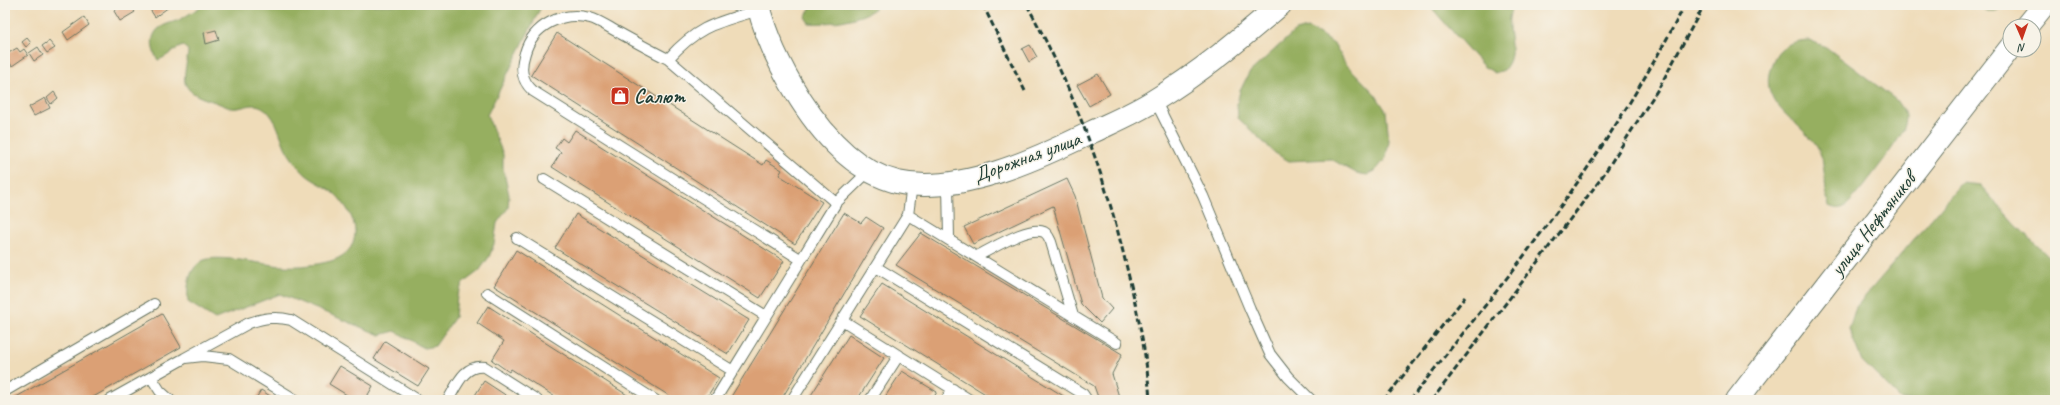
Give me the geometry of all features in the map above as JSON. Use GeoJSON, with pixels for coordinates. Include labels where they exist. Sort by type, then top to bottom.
{"type":"FeatureCollection","features":[{"type":"Feature","properties":{"kind":"street","name":"Дорожная улица"},"geometry":{"type":"LineString","coordinates":[[758,8],[774,50],[809,113],[823,132],[839,148],[870,170],[897,182],[912,184],[948,183],[975,178],[1000,171],[1047,154],[1155,100],[1217,58],[1280,5]]}},
{"type":"Feature","properties":{"kind":"street"},"geometry":{"type":"LineString","coordinates":[[2034,18],[2044,5]]}},
{"type":"Feature","properties":{"kind":"street","name":"улица Нефтяников"},"geometry":{"type":"LineString","coordinates":[[1738,400],[2002,58]]}},
{"type":"Feature","properties":{"kind":"lane"},"geometry":{"type":"LineString","coordinates":[[668,59],[684,41],[700,30],[709,25],[758,8]]}},
{"type":"Feature","properties":{"kind":"lane"},"geometry":{"type":"LineString","coordinates":[[800,260],[533,92],[526,85],[522,75],[522,63],[525,50],[533,37],[542,26],[558,18],[575,16],[591,18],[668,59],[836,203]]}},
{"type":"Feature","properties":{"kind":"lane"},"geometry":{"type":"LineString","coordinates":[[1155,100],[1204,196],[1255,322],[1270,354],[1288,377],[1311,400]]}},
{"type":"Feature","properties":{"kind":"lane"},"geometry":{"type":"LineString","coordinates":[[715,400],[836,203],[870,170]]}},
{"type":"Feature","properties":{"kind":"lane"},"geometry":{"type":"LineString","coordinates":[[544,179],[766,316]]}},
{"type":"Feature","properties":{"kind":"lane"},"geometry":{"type":"LineString","coordinates":[[948,183],[949,238]]}},
{"type":"Feature","properties":{"kind":"lane"},"geometry":{"type":"LineString","coordinates":[[792,400],[908,214],[912,184]]}},
{"type":"Feature","properties":{"kind":"lane"},"geometry":{"type":"LineString","coordinates":[[908,214],[1117,343]]}},
{"type":"Feature","properties":{"kind":"lane"},"geometry":{"type":"LineString","coordinates":[[977,256],[1028,231],[1044,232],[1048,235],[1051,242],[1072,316]]}},
{"type":"Feature","properties":{"kind":"lane"},"geometry":{"type":"LineString","coordinates":[[517,238],[733,371]]}},
{"type":"Feature","properties":{"kind":"lane"},"geometry":{"type":"LineString","coordinates":[[876,267],[1083,394],[1087,400]]}},
{"type":"Feature","properties":{"kind":"lane"},"geometry":{"type":"LineString","coordinates":[[488,293],[655,400]]}},
{"type":"Feature","properties":{"kind":"lane"},"geometry":{"type":"LineString","coordinates":[[5,391],[154,304]]}},
{"type":"Feature","properties":{"kind":"lane"},"geometry":{"type":"LineString","coordinates":[[110,400],[249,323],[281,317],[291,320],[418,400]]}},
{"type":"Feature","properties":{"kind":"lane"},"geometry":{"type":"LineString","coordinates":[[842,320],[970,400]]}},
{"type":"Feature","properties":{"kind":"lane"},"geometry":{"type":"LineString","coordinates":[[870,400],[899,355]]}},
{"type":"Feature","properties":{"kind":"lane"},"geometry":{"type":"LineString","coordinates":[[185,358],[208,356],[229,359],[296,400]]}},
{"type":"Feature","properties":{"kind":"lane"},"geometry":{"type":"LineString","coordinates":[[448,400],[466,372],[471,367],[478,366],[485,367],[537,400]]}},
{"type":"Feature","properties":{"kind":"lane"},"geometry":{"type":"LineString","coordinates":[[151,377],[160,391],[170,400]]}},
{"type":"Feature","properties":{"kind":"lane"},"geometry":{"type":"LineString","coordinates":[[946,400],[953,389]]}},
{"type":"Feature","properties":{"kind":"green space"},"geometry":{"type":"Polygon","coordinates":[[[203,5],[542,5],[487,115],[503,154],[503,168],[509,195],[508,208],[497,223],[494,244],[489,257],[479,271],[463,283],[457,296],[455,317],[435,346],[424,348],[395,331],[380,335],[280,294],[215,319],[188,302],[189,279],[197,264],[202,261],[218,258],[289,266],[319,264],[331,261],[345,254],[349,250],[355,237],[355,226],[345,206],[332,191],[305,174],[294,162],[285,147],[276,123],[266,110],[257,105],[230,108],[200,97],[187,88],[185,83],[185,75],[188,50],[183,46],[158,60],[154,52],[152,42],[154,34],[157,30],[166,24],[181,19],[203,5]]]}},
{"type":"Feature","properties":{"kind":"green space"},"geometry":{"type":"Polygon","coordinates":[[[812,5],[878,5],[866,14],[846,20],[825,23],[809,23],[805,17],[812,5]]]}},
{"type":"Feature","properties":{"kind":"green space"},"geometry":{"type":"Polygon","coordinates":[[[1429,5],[1514,5],[1509,18],[1511,45],[1510,60],[1504,70],[1495,73],[1483,66],[1429,5]]]}},
{"type":"Feature","properties":{"kind":"green space"},"geometry":{"type":"Polygon","coordinates":[[[1978,5],[2003,5],[1997,11],[1986,11],[1978,5]]]}},
{"type":"Feature","properties":{"kind":"green space"},"geometry":{"type":"Polygon","coordinates":[[[1308,28],[1320,34],[1335,45],[1345,63],[1375,94],[1386,111],[1389,141],[1386,158],[1376,170],[1367,175],[1356,173],[1331,159],[1289,161],[1275,153],[1238,118],[1237,104],[1240,91],[1249,73],[1295,31],[1308,28]]]}},
{"type":"Feature","properties":{"kind":"green space"},"geometry":{"type":"Polygon","coordinates":[[[1809,40],[1826,47],[1896,100],[1906,115],[1903,131],[1890,151],[1849,203],[1840,208],[1829,206],[1824,168],[1817,147],[1780,108],[1773,98],[1769,87],[1769,74],[1774,59],[1780,50],[1789,44],[1809,40]]]}},
{"type":"Feature","properties":{"kind":"green space"},"geometry":{"type":"Polygon","coordinates":[[[1962,183],[1980,185],[2015,224],[2055,263],[2055,400],[1901,400],[1862,361],[1849,329],[1856,307],[1962,183]]]}},
{"type":"Feature","properties":{"kind":"building"},"geometry":{"type":"Polygon","coordinates":[[[123,5],[130,5],[135,12],[120,21],[114,11],[123,5]]]}},
{"type":"Feature","properties":{"kind":"building"},"geometry":{"type":"Polygon","coordinates":[[[147,5],[168,5],[169,7],[155,17],[147,5]]]}},
{"type":"Feature","properties":{"kind":"building"},"geometry":{"type":"Polygon","coordinates":[[[84,17],[89,25],[68,40],[63,32],[84,17]]]}},
{"type":"Feature","properties":{"kind":"building"},"geometry":{"type":"Polygon","coordinates":[[[216,30],[219,40],[206,44],[204,33],[216,30]]]}},
{"type":"Feature","properties":{"kind":"building"},"geometry":{"type":"Polygon","coordinates":[[[557,33],[763,165],[766,160],[782,170],[779,175],[822,202],[795,244],[531,75],[557,33]]]}},
{"type":"Feature","properties":{"kind":"building"},"geometry":{"type":"Polygon","coordinates":[[[27,38],[31,43],[26,47],[22,42],[27,38]]]}},
{"type":"Feature","properties":{"kind":"building"},"geometry":{"type":"Polygon","coordinates":[[[49,41],[55,48],[47,53],[42,46],[49,41]]]}},
{"type":"Feature","properties":{"kind":"building"},"geometry":{"type":"Polygon","coordinates":[[[1030,45],[1037,57],[1029,62],[1022,49],[1030,45]]]}},
{"type":"Feature","properties":{"kind":"building"},"geometry":{"type":"Polygon","coordinates":[[[38,47],[43,55],[34,61],[29,53],[38,47]]]}},
{"type":"Feature","properties":{"kind":"building"},"geometry":{"type":"Polygon","coordinates":[[[17,48],[20,52],[24,49],[28,55],[12,66],[5,55],[17,48]]]}},
{"type":"Feature","properties":{"kind":"building"},"geometry":{"type":"Polygon","coordinates":[[[1098,74],[1110,94],[1089,106],[1077,85],[1098,74]]]}},
{"type":"Feature","properties":{"kind":"building"},"geometry":{"type":"Polygon","coordinates":[[[54,92],[58,98],[51,104],[47,98],[54,92]]]}},
{"type":"Feature","properties":{"kind":"building"},"geometry":{"type":"Polygon","coordinates":[[[45,98],[50,108],[34,116],[29,107],[45,98]]]}},
{"type":"Feature","properties":{"kind":"building"},"geometry":{"type":"Polygon","coordinates":[[[575,130],[784,261],[760,298],[552,167],[561,152],[555,148],[562,138],[567,142],[575,130]]]}},
{"type":"Feature","properties":{"kind":"building"},"geometry":{"type":"Polygon","coordinates":[[[1067,179],[1075,196],[1102,298],[1112,309],[1100,323],[1081,304],[1053,206],[973,244],[964,227],[1067,179]]]}},
{"type":"Feature","properties":{"kind":"building"},"geometry":{"type":"Polygon","coordinates":[[[844,213],[861,223],[866,217],[883,228],[781,400],[729,400],[844,213]]]}},
{"type":"Feature","properties":{"kind":"building"},"geometry":{"type":"Polygon","coordinates":[[[576,214],[749,320],[728,354],[555,248],[576,214]]]}},
{"type":"Feature","properties":{"kind":"building"},"geometry":{"type":"Polygon","coordinates":[[[921,233],[1122,354],[1112,374],[1120,400],[1099,400],[1094,386],[896,265],[921,233]]]}},
{"type":"Feature","properties":{"kind":"building"},"geometry":{"type":"Polygon","coordinates":[[[516,250],[719,378],[705,400],[676,400],[494,286],[516,250]]]}},
{"type":"Feature","properties":{"kind":"building"},"geometry":{"type":"Polygon","coordinates":[[[882,284],[1070,400],[995,400],[860,316],[882,284]]]}},
{"type":"Feature","properties":{"kind":"building"},"geometry":{"type":"Polygon","coordinates":[[[488,306],[635,400],[560,400],[511,369],[509,372],[492,360],[504,341],[477,323],[488,306]]]}},
{"type":"Feature","properties":{"kind":"building"},"geometry":{"type":"Polygon","coordinates":[[[162,314],[181,347],[88,400],[11,400],[162,314]]]}},
{"type":"Feature","properties":{"kind":"building"},"geometry":{"type":"Polygon","coordinates":[[[849,335],[884,358],[857,400],[808,400],[849,335]]]}},
{"type":"Feature","properties":{"kind":"building"},"geometry":{"type":"Polygon","coordinates":[[[385,341],[429,369],[418,386],[374,359],[385,341]]]}},
{"type":"Feature","properties":{"kind":"building"},"geometry":{"type":"Polygon","coordinates":[[[340,366],[373,386],[365,400],[355,400],[329,384],[340,366]]]}},
{"type":"Feature","properties":{"kind":"building"},"geometry":{"type":"Polygon","coordinates":[[[902,371],[937,392],[932,400],[883,400],[902,371]]]}},
{"type":"Feature","properties":{"kind":"building"},"geometry":{"type":"Polygon","coordinates":[[[484,381],[513,400],[472,400],[484,381]]]}},
{"type":"Feature","properties":{"kind":"building"},"geometry":{"type":"Polygon","coordinates":[[[261,390],[276,400],[255,400],[261,390]]]}},
{"type":"Feature","properties":{"kind":"railway"},"geometry":{"type":"LineString","coordinates":[[983,5],[1025,91]]}},
{"type":"Feature","properties":{"kind":"railway"},"geometry":{"type":"LineString","coordinates":[[1027,5],[1075,104],[1088,137],[1111,206],[1133,292],[1145,353],[1150,400]]}},
{"type":"Feature","properties":{"kind":"railway"},"geometry":{"type":"LineString","coordinates":[[1410,400],[1509,275],[1561,206],[1618,122],[1685,5]]}},
{"type":"Feature","properties":{"kind":"railway"},"geometry":{"type":"LineString","coordinates":[[1432,400],[1600,180],[1660,86],[1704,5]]}},
{"type":"Feature","properties":{"kind":"railway"},"geometry":{"type":"LineString","coordinates":[[1384,400],[1465,297]]}},
{"type":"Feature","properties":{"kind":"place","name":"Салют"},"geometry":{"type":"Point","coordinates":[620,96]}}]}
